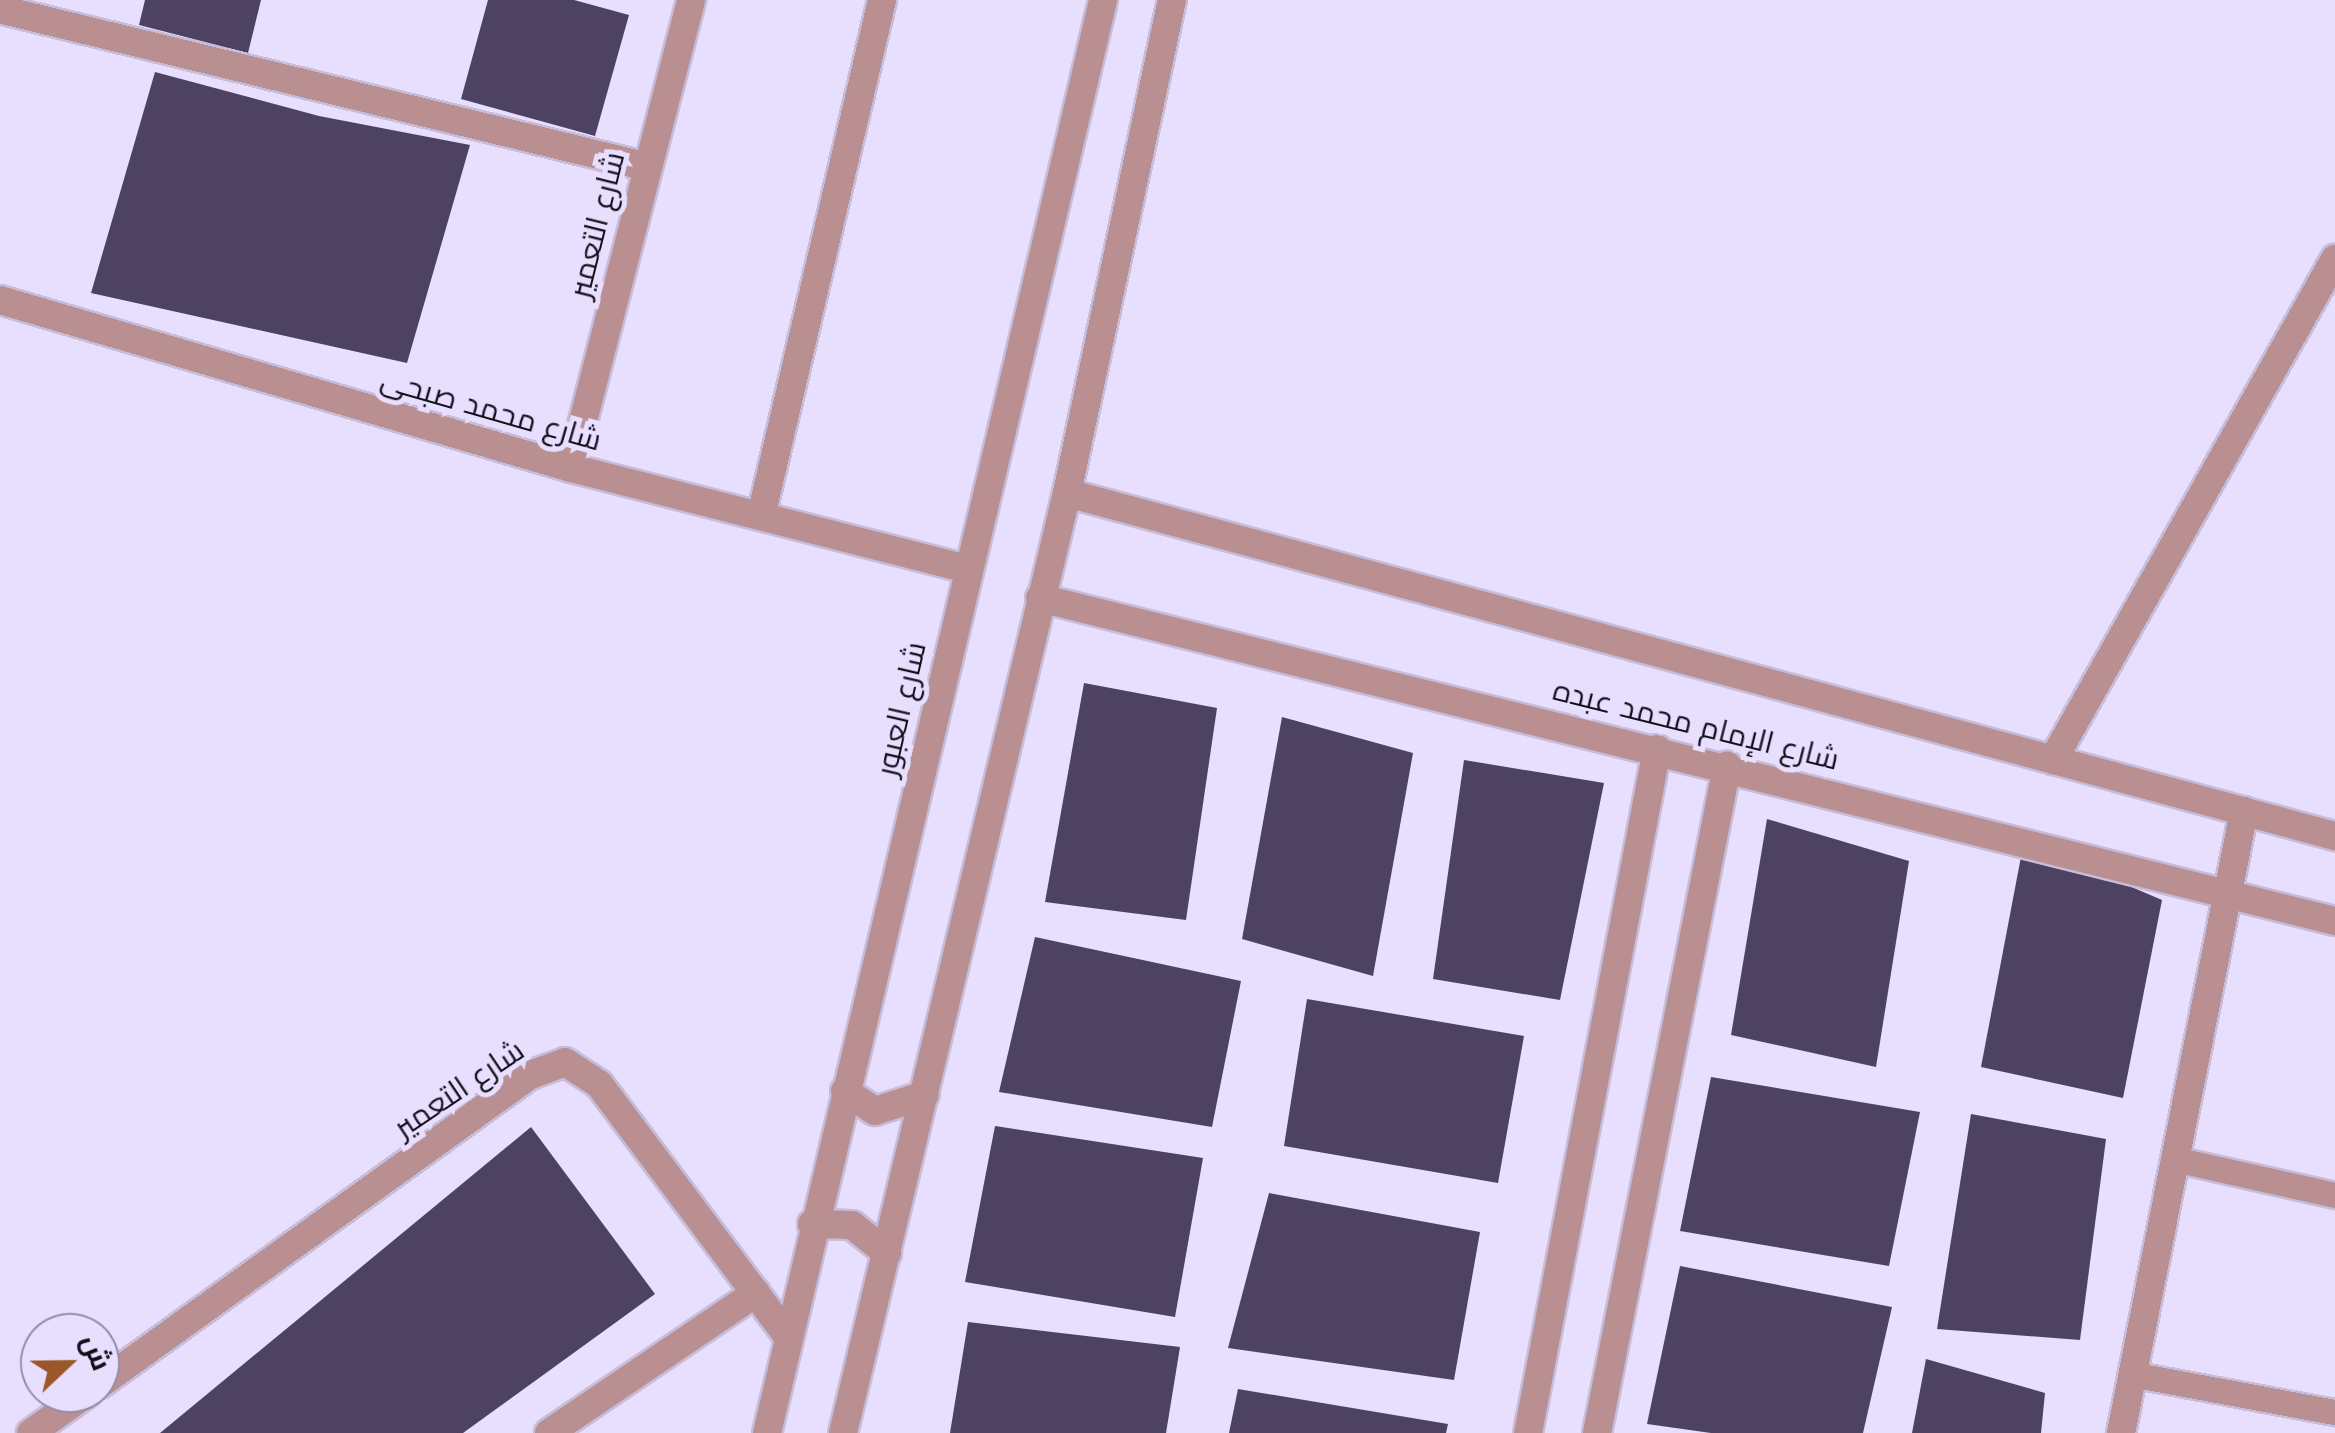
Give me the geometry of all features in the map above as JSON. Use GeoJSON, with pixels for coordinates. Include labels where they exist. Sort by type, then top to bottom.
{"type":"FeatureCollection","features":[{"type":"Feature","properties":{"kind":"street","name":"شارع التعمير"},"geometry":{"type":"LineString","coordinates":[[571,468],[644,166],[691,0]]}},
{"type":"Feature","properties":{"kind":"street"},"geometry":{"type":"LineString","coordinates":[[761,516],[882,0]]}},
{"type":"Feature","properties":{"kind":"street","name":"شارع العبور"},"geometry":{"type":"LineString","coordinates":[[767,1433],[812,1224],[1103,0]]}},
{"type":"Feature","properties":{"kind":"street"},"geometry":{"type":"LineString","coordinates":[[843,1433],[1067,493],[1172,0]]}},
{"type":"Feature","properties":{"kind":"street"},"geometry":{"type":"LineString","coordinates":[[3,11],[644,166]]}},
{"type":"Feature","properties":{"kind":"street"},"geometry":{"type":"LineString","coordinates":[[2053,760],[2335,260]]}},
{"type":"Feature","properties":{"kind":"street","name":"شارع محمد صبحى"},"geometry":{"type":"LineString","coordinates":[[0,300],[571,468],[967,569]]}},
{"type":"Feature","properties":{"kind":"street","name":"شارع الإمام محمد عبده"},"geometry":{"type":"LineString","coordinates":[[1067,493],[2335,836]]}},
{"type":"Feature","properties":{"kind":"street","name":"شارع الإمام محمد عبده"},"geometry":{"type":"LineString","coordinates":[[1040,598],[2335,920]]}},
{"type":"Feature","properties":{"kind":"street"},"geometry":{"type":"LineString","coordinates":[[1528,1433],[1657,749]]}},
{"type":"Feature","properties":{"kind":"street"},"geometry":{"type":"LineString","coordinates":[[1596,1433],[1727,766]]}},
{"type":"Feature","properties":{"kind":"street"},"geometry":{"type":"LineString","coordinates":[[2120,1433],[2244,811]]}},
{"type":"Feature","properties":{"kind":"street","name":"شارع التعمير"},"geometry":{"type":"LineString","coordinates":[[120,1370],[530,1075],[565,1062],[599,1084],[789,1338]]}},
{"type":"Feature","properties":{"kind":"street"},"geometry":{"type":"LineString","coordinates":[[845,1091],[876,1111],[925,1095]]}},
{"type":"Feature","properties":{"kind":"street"},"geometry":{"type":"LineString","coordinates":[[812,1224],[852,1226],[887,1252]]}},
{"type":"Feature","properties":{"kind":"street"},"geometry":{"type":"LineString","coordinates":[[549,1433],[756,1292]]}},
{"type":"Feature","properties":{"kind":"street"},"geometry":{"type":"LineString","coordinates":[[38,1431],[61,1413]]}},
{"type":"Feature","properties":{"kind":"lane"},"geometry":{"type":"LineString","coordinates":[[2174,1159],[2335,1195]]}},
{"type":"Feature","properties":{"kind":"lane"},"geometry":{"type":"LineString","coordinates":[[2131,1374],[2335,1412]]}},
{"type":"Feature","properties":{"kind":"building"},"geometry":{"type":"Polygon","coordinates":[[[145,0],[261,0],[248,53],[139,25],[145,0]]]}},
{"type":"Feature","properties":{"kind":"building"},"geometry":{"type":"Polygon","coordinates":[[[488,0],[574,0],[629,15],[595,136],[461,99],[488,0]]]}},
{"type":"Feature","properties":{"kind":"building"},"geometry":{"type":"Polygon","coordinates":[[[155,72],[319,116],[470,145],[407,363],[91,293],[155,72]]]}},
{"type":"Feature","properties":{"kind":"building"},"geometry":{"type":"Polygon","coordinates":[[[1084,683],[1217,708],[1186,920],[1045,902],[1084,683]]]}},
{"type":"Feature","properties":{"kind":"building"},"geometry":{"type":"Polygon","coordinates":[[[1282,717],[1413,753],[1373,976],[1242,939],[1282,717]]]}},
{"type":"Feature","properties":{"kind":"building"},"geometry":{"type":"Polygon","coordinates":[[[1464,760],[1604,783],[1560,1000],[1433,979],[1464,760]]]}},
{"type":"Feature","properties":{"kind":"building"},"geometry":{"type":"Polygon","coordinates":[[[1767,819],[1909,861],[1876,1067],[1731,1035],[1767,819]]]}},
{"type":"Feature","properties":{"kind":"building"},"geometry":{"type":"Polygon","coordinates":[[[2024,841],[2162,900],[2123,1098],[1981,1067],[2024,841]]]}},
{"type":"Feature","properties":{"kind":"building"},"geometry":{"type":"Polygon","coordinates":[[[1035,937],[1241,981],[1212,1127],[999,1092],[1035,937]]]}},
{"type":"Feature","properties":{"kind":"building"},"geometry":{"type":"Polygon","coordinates":[[[1307,999],[1524,1036],[1498,1183],[1284,1146],[1307,999]]]}},
{"type":"Feature","properties":{"kind":"building"},"geometry":{"type":"Polygon","coordinates":[[[1711,1077],[1920,1112],[1889,1266],[1680,1231],[1711,1077]]]}},
{"type":"Feature","properties":{"kind":"building"},"geometry":{"type":"Polygon","coordinates":[[[1971,1114],[2106,1139],[2080,1340],[1937,1329],[1971,1114]]]}},
{"type":"Feature","properties":{"kind":"building"},"geometry":{"type":"Polygon","coordinates":[[[995,1126],[1203,1158],[1175,1317],[965,1282],[995,1126]]]}},
{"type":"Feature","properties":{"kind":"building"},"geometry":{"type":"Polygon","coordinates":[[[531,1127],[655,1294],[463,1433],[160,1433],[531,1127]]]}},
{"type":"Feature","properties":{"kind":"building"},"geometry":{"type":"Polygon","coordinates":[[[1269,1193],[1480,1232],[1454,1380],[1228,1348],[1269,1193]]]}},
{"type":"Feature","properties":{"kind":"building"},"geometry":{"type":"Polygon","coordinates":[[[1680,1266],[1892,1307],[1863,1433],[1711,1433],[1647,1424],[1680,1266]]]}},
{"type":"Feature","properties":{"kind":"building"},"geometry":{"type":"Polygon","coordinates":[[[968,1322],[1180,1347],[1166,1433],[950,1433],[968,1322]]]}},
{"type":"Feature","properties":{"kind":"building"},"geometry":{"type":"Polygon","coordinates":[[[1926,1359],[2045,1393],[2041,1433],[1912,1433],[1926,1359]]]}},
{"type":"Feature","properties":{"kind":"building"},"geometry":{"type":"Polygon","coordinates":[[[1238,1389],[1448,1424],[1446,1433],[1229,1433],[1238,1389]]]}}]}
